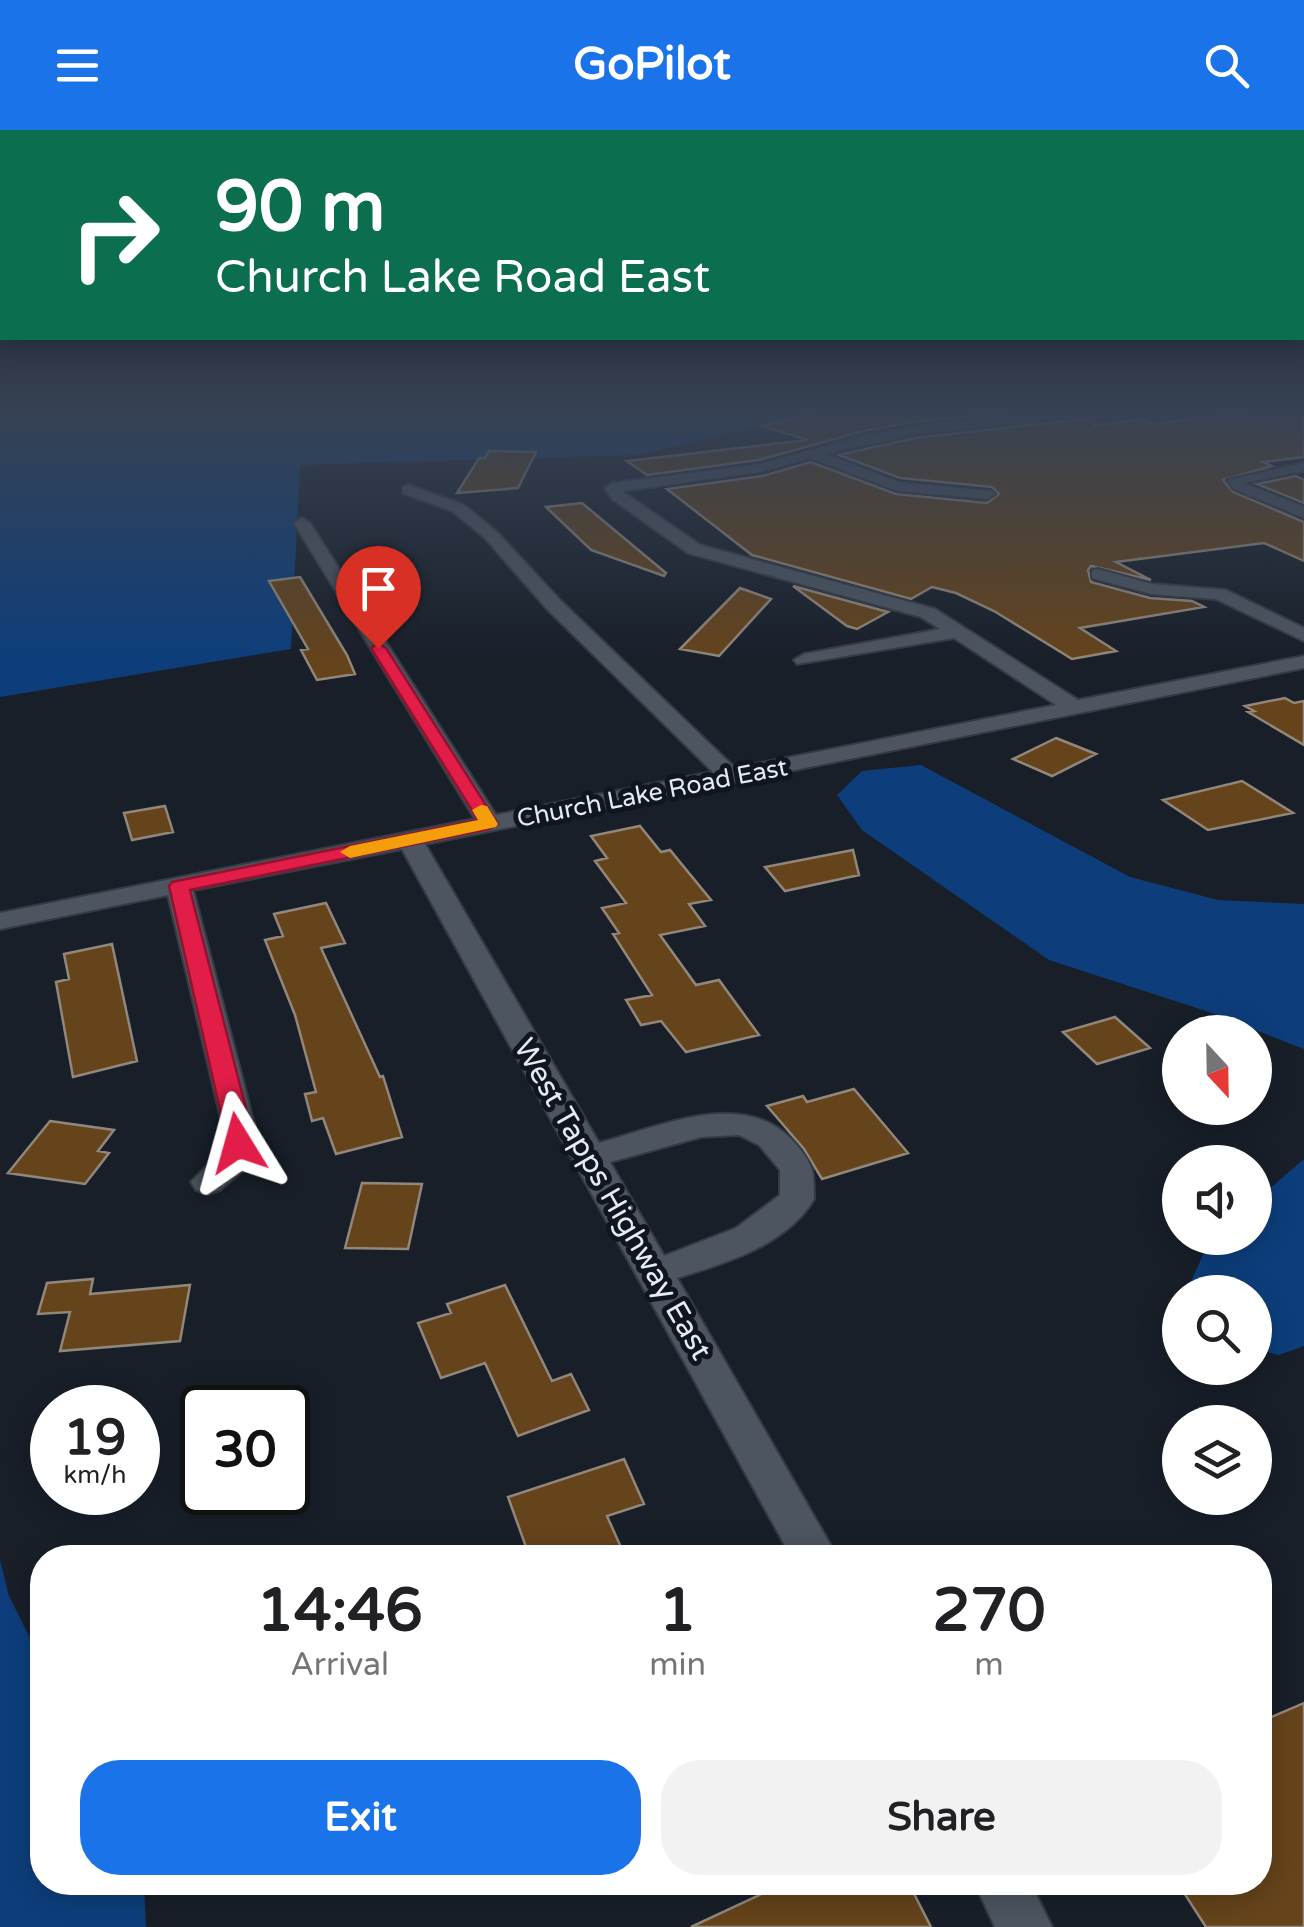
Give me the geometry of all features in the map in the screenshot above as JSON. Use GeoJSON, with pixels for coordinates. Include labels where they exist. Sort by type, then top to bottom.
{"type":"FeatureCollection","features":[{"type":"Feature","properties":{"kind":"street"},"geometry":{"type":"LineString","coordinates":[[420,494],[450,504],[491,535],[554,605],[732,778]]}},
{"type":"Feature","properties":{"kind":"street"},"geometry":{"type":"LineString","coordinates":[[616,494],[694,549],[928,612],[1074,707]]}},
{"type":"Feature","properties":{"kind":"street"},"geometry":{"type":"LineString","coordinates":[[1258,494],[1304,513]]}},
{"type":"Feature","properties":{"kind":"street"},"geometry":{"type":"LineString","coordinates":[[302,523],[489,824]]}},
{"type":"Feature","properties":{"kind":"street"},"geometry":{"type":"LineString","coordinates":[[1098,574],[1150,589],[1220,594],[1304,635]]}},
{"type":"Feature","properties":{"kind":"street"},"geometry":{"type":"LineString","coordinates":[[804,660],[960,631]]}},
{"type":"Feature","properties":{"kind":"street","name":"Church Lake Road East"},"geometry":{"type":"LineString","coordinates":[[0,921],[1074,707],[1298,667]]}},
{"type":"Feature","properties":{"kind":"street","name":"West Tapps Highway East"},"geometry":{"type":"LineString","coordinates":[[410,840],[809,1545]]}},
{"type":"Feature","properties":{"kind":"street"},"geometry":{"type":"LineString","coordinates":[[179,886],[239,1128],[233,1161],[208,1182]]}},
{"type":"Feature","properties":{"kind":"street"},"geometry":{"type":"LineString","coordinates":[[589,1158],[701,1126],[744,1124],[771,1137],[797,1168],[798,1200],[770,1227],[718,1252],[654,1272]]}},
{"type":"Feature","properties":{"kind":"street"},"geometry":{"type":"LineString","coordinates":[[1007,1895],[1025,1927]]}},
{"type":"Feature","properties":{"kind":"shaded area"},"geometry":{"type":"Polygon","coordinates":[[[0,494],[299,494],[291,649],[0,697],[0,494]]]}},
{"type":"Feature","properties":{"kind":"shaded area"},"geometry":{"type":"Polygon","coordinates":[[[921,765],[1130,877],[1218,900],[1304,904],[1304,1049],[1272,1037],[1272,1015],[1217,1015],[1049,960],[862,830],[837,795],[862,771],[921,765]]]}},
{"type":"Feature","properties":{"kind":"shaded area"},"geometry":{"type":"Polygon","coordinates":[[[1304,1159],[1304,1346],[1279,1355],[1272,1353],[1272,1275],[1194,1275],[1203,1255],[1272,1255],[1272,1186],[1304,1159]]]}},
{"type":"Feature","properties":{"kind":"shaded area"},"geometry":{"type":"Polygon","coordinates":[[[0,1560],[9,1596],[30,1638],[30,1895],[145,1895],[146,1927],[0,1927],[0,1560]]]}},
{"type":"Feature","properties":{"kind":"building"},"geometry":{"type":"Polygon","coordinates":[[[673,494],[896,494],[987,503],[999,494],[1237,494],[1304,522],[1304,561],[1264,543],[1116,562],[1151,580],[1091,566],[1091,582],[1150,598],[1192,601],[1204,607],[1080,628],[1116,651],[1072,659],[994,611],[956,593],[932,587],[911,599],[752,555],[673,494]]]}},
{"type":"Feature","properties":{"kind":"building"},"geometry":{"type":"Polygon","coordinates":[[[1281,494],[1304,494],[1304,503],[1281,494]]]}},
{"type":"Feature","properties":{"kind":"building"},"geometry":{"type":"Polygon","coordinates":[[[582,503],[666,573],[664,576],[591,550],[546,507],[582,503]]]}},
{"type":"Feature","properties":{"kind":"building"},"geometry":{"type":"Polygon","coordinates":[[[300,577],[355,674],[317,680],[301,650],[308,649],[269,581],[300,577]]]}},
{"type":"Feature","properties":{"kind":"building"},"geometry":{"type":"Polygon","coordinates":[[[793,586],[888,612],[857,629],[847,626],[793,586]]]}},
{"type":"Feature","properties":{"kind":"building"},"geometry":{"type":"Polygon","coordinates":[[[740,588],[771,599],[719,656],[680,649],[740,588]]]}},
{"type":"Feature","properties":{"kind":"building"},"geometry":{"type":"Polygon","coordinates":[[[1285,698],[1294,703],[1304,701],[1304,745],[1248,712],[1254,711],[1245,706],[1285,698]]]}},
{"type":"Feature","properties":{"kind":"building"},"geometry":{"type":"Polygon","coordinates":[[[1056,738],[1096,754],[1052,776],[1013,759],[1056,738]]]}},
{"type":"Feature","properties":{"kind":"building"},"geometry":{"type":"Polygon","coordinates":[[[1242,781],[1293,813],[1208,830],[1163,800],[1242,781]]]}},
{"type":"Feature","properties":{"kind":"building"},"geometry":{"type":"Polygon","coordinates":[[[165,806],[173,832],[132,840],[124,813],[165,806]]]}},
{"type":"Feature","properties":{"kind":"building"},"geometry":{"type":"Polygon","coordinates":[[[640,826],[661,852],[670,850],[711,900],[689,904],[705,926],[660,935],[696,985],[719,980],[759,1035],[686,1052],[661,1021],[641,1025],[626,1000],[652,995],[613,934],[619,933],[602,908],[626,903],[595,861],[607,858],[591,836],[640,826]]]}},
{"type":"Feature","properties":{"kind":"building"},"geometry":{"type":"Polygon","coordinates":[[[853,850],[859,875],[785,891],[765,867],[853,850]]]}},
{"type":"Feature","properties":{"kind":"building"},"geometry":{"type":"Polygon","coordinates":[[[326,903],[345,943],[321,948],[380,1077],[383,1076],[402,1137],[336,1154],[323,1118],[312,1121],[305,1094],[316,1092],[295,1015],[265,940],[283,936],[274,914],[326,903]]]}},
{"type":"Feature","properties":{"kind":"building"},"geometry":{"type":"Polygon","coordinates":[[[112,944],[137,1061],[73,1077],[56,982],[69,979],[64,954],[112,944]]]}},
{"type":"Feature","properties":{"kind":"building"},"geometry":{"type":"Polygon","coordinates":[[[1115,1017],[1150,1048],[1097,1064],[1063,1032],[1115,1017]]]}},
{"type":"Feature","properties":{"kind":"building"},"geometry":{"type":"Polygon","coordinates":[[[854,1089],[908,1153],[822,1179],[804,1149],[767,1106],[803,1096],[807,1102],[854,1089]]]}},
{"type":"Feature","properties":{"kind":"building"},"geometry":{"type":"Polygon","coordinates":[[[50,1121],[114,1130],[98,1151],[109,1153],[85,1184],[8,1173],[50,1121]]]}},
{"type":"Feature","properties":{"kind":"building"},"geometry":{"type":"Polygon","coordinates":[[[362,1183],[422,1184],[408,1249],[345,1248],[362,1183]]]}},
{"type":"Feature","properties":{"kind":"building"},"geometry":{"type":"Polygon","coordinates":[[[93,1279],[90,1294],[190,1285],[180,1341],[60,1351],[70,1312],[38,1314],[47,1283],[93,1279]]]}},
{"type":"Feature","properties":{"kind":"building"},"geometry":{"type":"Polygon","coordinates":[[[505,1285],[552,1381],[571,1374],[589,1410],[518,1436],[485,1363],[441,1378],[418,1323],[451,1313],[447,1304],[505,1285]]]}},
{"type":"Feature","properties":{"kind":"building"},"geometry":{"type":"Polygon","coordinates":[[[624,1459],[644,1504],[607,1516],[620,1545],[525,1545],[508,1497],[624,1459]]]}},
{"type":"Feature","properties":{"kind":"building"},"geometry":{"type":"Polygon","coordinates":[[[1304,1703],[1304,1927],[1206,1927],[1185,1895],[1272,1895],[1272,1717],[1304,1703]]]}},
{"type":"Feature","properties":{"kind":"building"},"geometry":{"type":"Polygon","coordinates":[[[759,1895],[915,1895],[931,1927],[691,1927],[759,1895]]]}},
{"type":"Feature","properties":{"kind":"slow traffic"},"geometry":{"type":"LineString","coordinates":[[350,852],[489,824],[481,810]]}},
{"type":"Feature","properties":{"kind":"route"},"geometry":{"type":"LineString","coordinates":[[238,1143],[239,1128],[179,886],[489,824],[378,648]]}}]}
